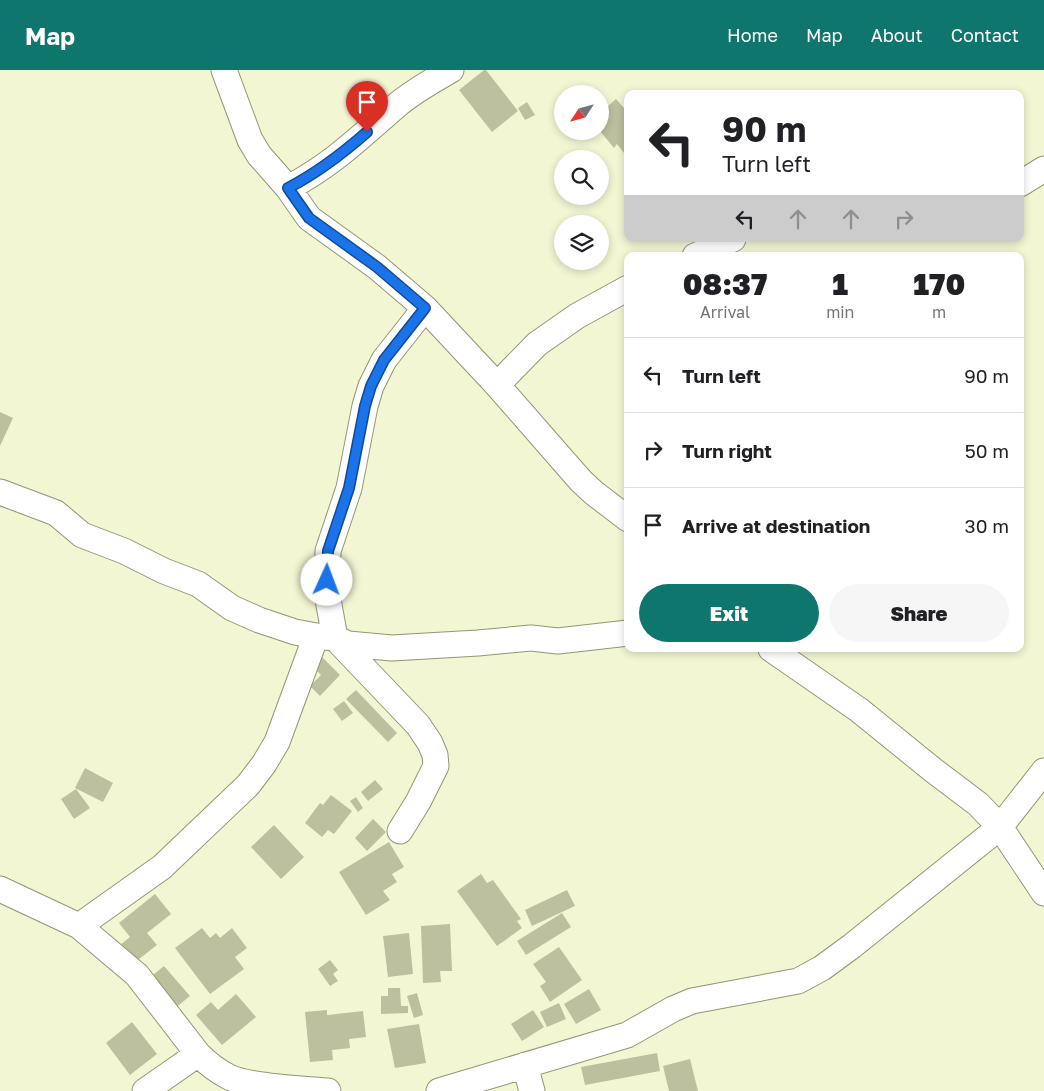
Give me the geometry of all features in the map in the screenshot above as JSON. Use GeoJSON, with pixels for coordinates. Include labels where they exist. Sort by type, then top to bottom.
{"type":"FeatureCollection","features":[{"type":"Feature","properties":{"kind":"street"},"geometry":{"type":"LineString","coordinates":[[224,70],[250,140],[259,155],[288,188],[309,218],[377,267],[425,308],[497,385],[580,481],[624,516]]}},
{"type":"Feature","properties":{"kind":"street"},"geometry":{"type":"LineString","coordinates":[[288,188],[309,177],[335,159],[396,105],[424,85],[451,70]]}},
{"type":"Feature","properties":{"kind":"street"},"geometry":{"type":"LineString","coordinates":[[1024,182],[1044,169]]}},
{"type":"Feature","properties":{"kind":"street"},"geometry":{"type":"LineString","coordinates":[[704,252],[726,242]]}},
{"type":"Feature","properties":{"kind":"street"},"geometry":{"type":"LineString","coordinates":[[497,385],[537,344],[577,316],[624,290]]}},
{"type":"Feature","properties":{"kind":"street"},"geometry":{"type":"LineString","coordinates":[[79,926],[162,867],[248,785],[264,764],[277,742],[326,637],[328,551],[349,488],[365,406],[371,386],[384,360],[425,308]]}},
{"type":"Feature","properties":{"kind":"street"},"geometry":{"type":"LineString","coordinates":[[0,492],[56,513],[82,535],[124,551],[164,571],[198,584],[232,608],[259,620],[295,632],[326,637],[348,644],[392,648],[531,638],[558,641],[624,633]]}},
{"type":"Feature","properties":{"kind":"street"},"geometry":{"type":"LineString","coordinates":[[326,637],[418,725],[430,743],[435,755],[436,766],[418,802],[400,831]]}},
{"type":"Feature","properties":{"kind":"street"},"geometry":{"type":"LineString","coordinates":[[775,652],[859,710],[978,804],[1000,827],[1044,893]]}},
{"type":"Feature","properties":{"kind":"street"},"geometry":{"type":"LineString","coordinates":[[439,1091],[627,1035],[673,1009],[692,1001],[798,981],[822,968],[852,946],[1000,827],[1044,771]]}},
{"type":"Feature","properties":{"kind":"street"},"geometry":{"type":"LineString","coordinates":[[0,889],[79,926],[137,975],[198,1054],[230,1078],[255,1084],[328,1091]]}},
{"type":"Feature","properties":{"kind":"street"},"geometry":{"type":"LineString","coordinates":[[145,1091],[198,1054]]}},
{"type":"Feature","properties":{"kind":"street"},"geometry":{"type":"LineString","coordinates":[[525,1065],[532,1091]]}},
{"type":"Feature","properties":{"kind":"building"},"geometry":{"type":"Polygon","coordinates":[[[486,70],[518,111],[492,132],[459,90],[486,70]]]}},
{"type":"Feature","properties":{"kind":"building"},"geometry":{"type":"Polygon","coordinates":[[[616,99],[624,108],[624,153],[617,144],[614,148],[607,140],[609,140],[609,105],[616,99]]]}},
{"type":"Feature","properties":{"kind":"building"},"geometry":{"type":"Polygon","coordinates":[[[527,102],[535,115],[525,120],[518,108],[527,102]]]}},
{"type":"Feature","properties":{"kind":"building"},"geometry":{"type":"Polygon","coordinates":[[[0,412],[13,418],[0,446],[0,412]]]}},
{"type":"Feature","properties":{"kind":"building"},"geometry":{"type":"Polygon","coordinates":[[[322,657],[340,675],[320,696],[310,686],[321,675],[312,666],[322,657]]]}},
{"type":"Feature","properties":{"kind":"building"},"geometry":{"type":"Polygon","coordinates":[[[356,690],[397,733],[388,742],[346,699],[356,690]]]}},
{"type":"Feature","properties":{"kind":"building"},"geometry":{"type":"Polygon","coordinates":[[[344,701],[353,713],[342,721],[333,709],[344,701]]]}},
{"type":"Feature","properties":{"kind":"building"},"geometry":{"type":"Polygon","coordinates":[[[85,768],[113,783],[103,802],[75,788],[85,768]]]}},
{"type":"Feature","properties":{"kind":"building"},"geometry":{"type":"Polygon","coordinates":[[[375,780],[383,789],[368,801],[361,792],[375,780]]]}},
{"type":"Feature","properties":{"kind":"building"},"geometry":{"type":"Polygon","coordinates":[[[76,789],[90,808],[74,819],[61,799],[76,789]]]}},
{"type":"Feature","properties":{"kind":"building"},"geometry":{"type":"Polygon","coordinates":[[[331,795],[352,811],[334,834],[328,830],[322,837],[305,823],[320,803],[323,805],[331,795]]]}},
{"type":"Feature","properties":{"kind":"building"},"geometry":{"type":"Polygon","coordinates":[[[356,797],[363,808],[358,812],[350,801],[356,797]]]}},
{"type":"Feature","properties":{"kind":"building"},"geometry":{"type":"Polygon","coordinates":[[[373,819],[386,832],[367,851],[355,838],[373,819]]]}},
{"type":"Feature","properties":{"kind":"building"},"geometry":{"type":"Polygon","coordinates":[[[274,825],[304,857],[281,879],[251,847],[274,825]]]}},
{"type":"Feature","properties":{"kind":"building"},"geometry":{"type":"Polygon","coordinates":[[[389,842],[404,867],[392,874],[397,882],[383,891],[390,900],[366,915],[339,872],[389,842]]]}},
{"type":"Feature","properties":{"kind":"building"},"geometry":{"type":"Polygon","coordinates":[[[481,874],[487,883],[493,880],[521,919],[517,921],[522,928],[497,946],[457,891],[481,874]]]}},
{"type":"Feature","properties":{"kind":"building"},"geometry":{"type":"Polygon","coordinates":[[[567,890],[575,906],[532,926],[525,910],[567,890]]]}},
{"type":"Feature","properties":{"kind":"building"},"geometry":{"type":"Polygon","coordinates":[[[155,894],[171,914],[147,933],[157,945],[134,963],[120,945],[130,937],[119,923],[155,894]]]}},
{"type":"Feature","properties":{"kind":"building"},"geometry":{"type":"Polygon","coordinates":[[[562,913],[571,927],[526,955],[517,941],[562,913]]]}},
{"type":"Feature","properties":{"kind":"building"},"geometry":{"type":"Polygon","coordinates":[[[450,924],[452,971],[440,971],[441,982],[423,983],[421,926],[450,924]]]}},
{"type":"Feature","properties":{"kind":"building"},"geometry":{"type":"Polygon","coordinates":[[[202,928],[210,938],[216,933],[220,938],[232,928],[247,948],[235,957],[244,969],[210,994],[175,948],[202,928]]]}},
{"type":"Feature","properties":{"kind":"building"},"geometry":{"type":"Polygon","coordinates":[[[409,933],[413,974],[388,977],[383,936],[409,933]]]}},
{"type":"Feature","properties":{"kind":"building"},"geometry":{"type":"Polygon","coordinates":[[[559,947],[582,980],[550,1002],[540,986],[546,982],[533,964],[559,947]]]}},
{"type":"Feature","properties":{"kind":"building"},"geometry":{"type":"Polygon","coordinates":[[[330,960],[338,970],[333,974],[338,981],[330,986],[318,969],[330,960]]]}},
{"type":"Feature","properties":{"kind":"building"},"geometry":{"type":"Polygon","coordinates":[[[164,966],[190,996],[174,1009],[148,979],[164,966]]]}},
{"type":"Feature","properties":{"kind":"building"},"geometry":{"type":"Polygon","coordinates":[[[388,988],[400,988],[401,1006],[408,1006],[408,1013],[381,1014],[381,996],[388,996],[388,988]]]}},
{"type":"Feature","properties":{"kind":"building"},"geometry":{"type":"Polygon","coordinates":[[[589,989],[601,1010],[576,1024],[564,1004],[589,989]]]}},
{"type":"Feature","properties":{"kind":"building"},"geometry":{"type":"Polygon","coordinates":[[[417,993],[423,1015],[414,1018],[407,996],[417,993]]]}},
{"type":"Feature","properties":{"kind":"building"},"geometry":{"type":"Polygon","coordinates":[[[236,994],[256,1017],[222,1045],[196,1015],[211,1002],[218,1010],[236,994]]]}},
{"type":"Feature","properties":{"kind":"building"},"geometry":{"type":"Polygon","coordinates":[[[559,1003],[566,1019],[547,1027],[540,1012],[559,1003]]]}},
{"type":"Feature","properties":{"kind":"building"},"geometry":{"type":"Polygon","coordinates":[[[327,1010],[327,1015],[363,1011],[366,1037],[349,1039],[350,1048],[332,1050],[333,1060],[310,1062],[305,1012],[327,1010]]]}},
{"type":"Feature","properties":{"kind":"building"},"geometry":{"type":"Polygon","coordinates":[[[533,1010],[544,1027],[522,1041],[511,1024],[533,1010]]]}},
{"type":"Feature","properties":{"kind":"building"},"geometry":{"type":"Polygon","coordinates":[[[132,1022],[157,1054],[130,1075],[106,1043],[132,1022]]]}},
{"type":"Feature","properties":{"kind":"building"},"geometry":{"type":"Polygon","coordinates":[[[419,1024],[426,1063],[395,1068],[387,1029],[419,1024]]]}},
{"type":"Feature","properties":{"kind":"building"},"geometry":{"type":"Polygon","coordinates":[[[657,1053],[660,1071],[585,1085],[581,1067],[657,1053]]]}},
{"type":"Feature","properties":{"kind":"building"},"geometry":{"type":"Polygon","coordinates":[[[690,1059],[698,1091],[669,1091],[663,1066],[690,1059]]]}},
{"type":"Feature","properties":{"kind":"route"},"geometry":{"type":"LineString","coordinates":[[327,580],[328,551],[349,488],[365,406],[371,386],[384,360],[425,308],[377,267],[309,218],[288,188],[309,177],[335,159],[367,132]]}}]}
